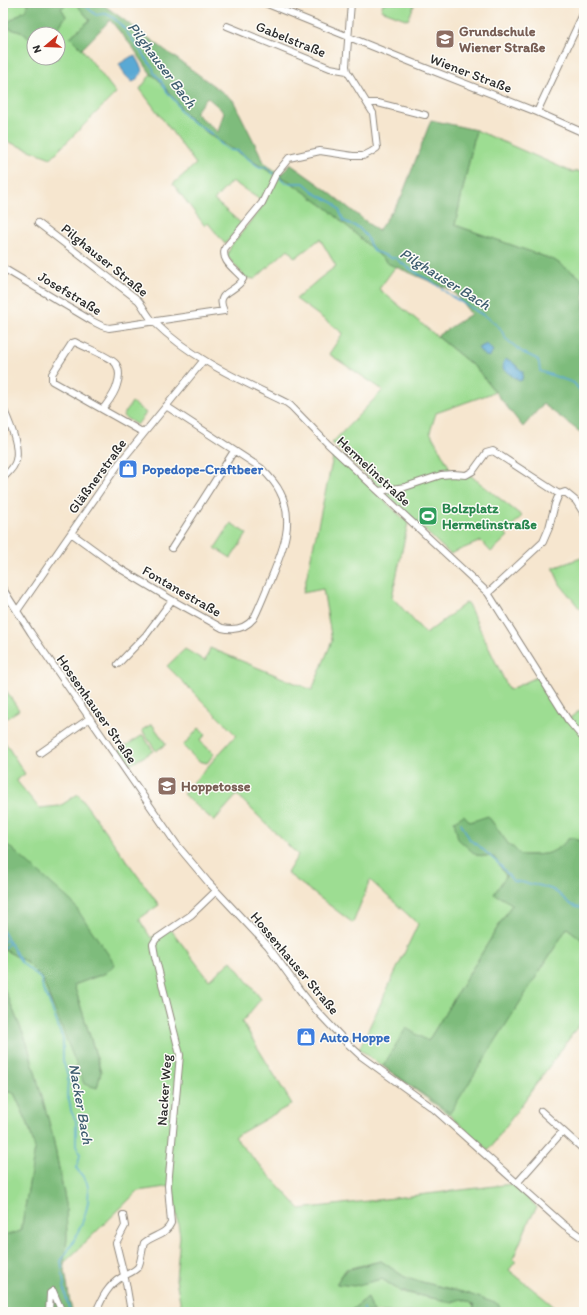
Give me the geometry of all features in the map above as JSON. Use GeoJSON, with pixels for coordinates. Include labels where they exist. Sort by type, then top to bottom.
{"type":"FeatureCollection","features":[{"type":"Feature","properties":{"kind":"street","name":"Wiener Straße"},"geometry":{"type":"LineString","coordinates":[[265,3],[537,112],[584,133]]}},
{"type":"Feature","properties":{"kind":"street"},"geometry":{"type":"LineString","coordinates":[[351,3],[347,71],[367,103],[378,103],[426,115]]}},
{"type":"Feature","properties":{"kind":"street"},"geometry":{"type":"LineString","coordinates":[[537,112],[584,12]]}},
{"type":"Feature","properties":{"kind":"street","name":"Gabelstraße"},"geometry":{"type":"LineString","coordinates":[[227,26],[330,68],[347,71]]}},
{"type":"Feature","properties":{"kind":"street","name":"Josefstraße"},"geometry":{"type":"LineString","coordinates":[[3,268],[102,326],[109,328],[152,320],[168,320],[224,311],[221,305],[222,299],[226,294],[240,284],[242,279],[226,261],[224,252],[225,248],[262,203],[276,175],[286,160],[297,155],[320,151],[363,156],[377,148],[373,113],[367,103]]}},
{"type":"Feature","properties":{"kind":"street","name":"Pilghauser Straße"},"geometry":{"type":"LineString","coordinates":[[38,222],[138,300],[152,320]]}},
{"type":"Feature","properties":{"kind":"street","name":"Hermelinstraße"},"geometry":{"type":"LineString","coordinates":[[152,320],[204,361],[234,378],[287,403],[328,444],[488,593],[568,720],[584,739]]}},
{"type":"Feature","properties":{"kind":"street"},"geometry":{"type":"LineString","coordinates":[[103,409],[117,386],[119,378],[118,367],[109,359],[75,342],[72,343],[52,374],[51,379],[144,433]]}},
{"type":"Feature","properties":{"kind":"street","name":"Gläßnerstraße"},"geometry":{"type":"LineString","coordinates":[[17,611],[116,468],[204,361]]}},
{"type":"Feature","properties":{"kind":"street","name":"Fontanestraße"},"geometry":{"type":"LineString","coordinates":[[71,533],[119,568],[222,628],[240,628],[248,624],[254,618],[285,545],[287,527],[286,510],[280,491],[261,468],[166,406]]}},
{"type":"Feature","properties":{"kind":"street"},"geometry":{"type":"LineString","coordinates":[[3,408],[13,431],[17,456],[14,466],[3,478]]}},
{"type":"Feature","properties":{"kind":"street"},"geometry":{"type":"LineString","coordinates":[[172,548],[234,451]]}},
{"type":"Feature","properties":{"kind":"street"},"geometry":{"type":"LineString","coordinates":[[379,491],[405,487],[441,475],[466,475],[473,471],[486,453],[493,451],[559,494]]}},
{"type":"Feature","properties":{"kind":"street"},"geometry":{"type":"LineString","coordinates":[[488,593],[543,542],[549,528],[559,494],[565,492],[571,496],[584,514]]}},
{"type":"Feature","properties":{"kind":"street","name":"Hossenhauser Straße"},"geometry":{"type":"LineString","coordinates":[[3,589],[31,633],[166,830],[216,891],[268,946],[306,999],[347,1043],[369,1062],[434,1109],[564,1225],[584,1239]]}},
{"type":"Feature","properties":{"kind":"street"},"geometry":{"type":"LineString","coordinates":[[118,664],[146,635],[172,600]]}},
{"type":"Feature","properties":{"kind":"street"},"geometry":{"type":"LineString","coordinates":[[40,753],[90,718]]}},
{"type":"Feature","properties":{"kind":"street","name":"Nacker Weg"},"geometry":{"type":"LineString","coordinates":[[96,1312],[103,1296],[110,1287],[139,1266],[144,1243],[164,1233],[169,1228],[171,1223],[168,1186],[180,1055],[153,944],[156,939],[190,915],[216,891]]}},
{"type":"Feature","properties":{"kind":"street"},"geometry":{"type":"LineString","coordinates":[[541,1111],[584,1150]]}},
{"type":"Feature","properties":{"kind":"street"},"geometry":{"type":"LineString","coordinates":[[517,1183],[563,1131]]}},
{"type":"Feature","properties":{"kind":"street"},"geometry":{"type":"LineString","coordinates":[[122,1215],[125,1226],[116,1243],[131,1312]]}},
{"type":"Feature","properties":{"kind":"street"},"geometry":{"type":"LineString","coordinates":[[49,1312],[50,1293],[53,1291],[62,1312]]}},
{"type":"Feature","properties":{"kind":"green space"},"geometry":{"type":"Polygon","coordinates":[[[3,3],[28,3],[27,9],[7,23],[6,27],[23,33],[26,36],[26,66],[66,66],[66,26],[59,26],[66,16],[61,8],[69,3],[75,3],[90,20],[70,37],[82,49],[116,93],[51,158],[3,140],[3,3]]]}},
{"type":"Feature","properties":{"kind":"green space"},"geometry":{"type":"Polygon","coordinates":[[[28,3],[69,3],[61,8],[66,16],[59,26],[26,26],[26,36],[23,33],[6,27],[7,23],[27,9],[28,3]]]}},
{"type":"Feature","properties":{"kind":"green space"},"geometry":{"type":"Polygon","coordinates":[[[75,3],[101,3],[233,100],[265,164],[282,175],[290,164],[321,186],[378,231],[401,198],[431,120],[476,130],[455,225],[554,260],[584,280],[584,435],[543,404],[523,427],[477,369],[437,336],[471,314],[453,291],[389,264],[328,209],[289,181],[272,173],[214,138],[190,119],[158,79],[151,74],[134,49],[110,20],[82,49],[70,37],[90,20],[75,3]],[[207,97],[195,113],[218,132],[224,112],[207,97]]]}},
{"type":"Feature","properties":{"kind":"green space"},"geometry":{"type":"Polygon","coordinates":[[[383,3],[415,3],[408,20],[381,10],[383,3]]]}},
{"type":"Feature","properties":{"kind":"green space"},"geometry":{"type":"Polygon","coordinates":[[[151,74],[158,79],[190,119],[214,138],[272,173],[289,181],[328,209],[389,264],[396,266],[379,289],[477,369],[495,392],[436,413],[430,432],[453,474],[470,473],[471,476],[522,516],[505,533],[508,536],[491,552],[481,541],[450,554],[332,443],[383,390],[329,354],[343,333],[296,299],[336,266],[320,239],[295,258],[288,249],[255,279],[246,278],[227,256],[231,246],[265,203],[232,181],[214,200],[242,224],[225,244],[208,223],[205,226],[173,184],[196,164],[140,89],[151,74]]]}},
{"type":"Feature","properties":{"kind":"green space"},"geometry":{"type":"Polygon","coordinates":[[[476,130],[572,172],[579,171],[584,177],[584,280],[554,260],[455,225],[476,130]]]}},
{"type":"Feature","properties":{"kind":"green space"},"geometry":{"type":"Polygon","coordinates":[[[132,402],[146,413],[137,425],[123,416],[132,402]]]}},
{"type":"Feature","properties":{"kind":"green space"},"geometry":{"type":"Polygon","coordinates":[[[334,453],[408,523],[392,597],[426,634],[467,602],[509,690],[537,677],[566,721],[584,707],[584,843],[570,837],[559,848],[548,853],[521,855],[509,845],[488,816],[476,855],[494,857],[506,876],[512,904],[428,1041],[450,1112],[567,928],[584,941],[584,1018],[488,1151],[451,1116],[359,1049],[418,924],[370,880],[353,923],[287,873],[298,855],[237,795],[214,821],[183,794],[236,735],[167,666],[185,649],[205,661],[210,648],[312,690],[332,641],[323,589],[303,593],[334,453]]]}},
{"type":"Feature","properties":{"kind":"green space"},"geometry":{"type":"Polygon","coordinates":[[[231,523],[247,534],[231,558],[215,548],[231,523]]]}},
{"type":"Feature","properties":{"kind":"green space"},"geometry":{"type":"Polygon","coordinates":[[[584,557],[584,614],[560,584],[553,568],[584,557]]]}},
{"type":"Feature","properties":{"kind":"green space"},"geometry":{"type":"Polygon","coordinates":[[[3,686],[19,710],[3,721],[3,686]]]}},
{"type":"Feature","properties":{"kind":"green space"},"geometry":{"type":"Polygon","coordinates":[[[152,724],[166,744],[156,751],[142,730],[152,724]]]}},
{"type":"Feature","properties":{"kind":"green space"},"geometry":{"type":"Polygon","coordinates":[[[199,728],[206,734],[200,741],[214,754],[207,763],[198,761],[183,746],[199,728]]]}},
{"type":"Feature","properties":{"kind":"green space"},"geometry":{"type":"Polygon","coordinates":[[[143,735],[153,751],[130,765],[119,750],[143,735]]]}},
{"type":"Feature","properties":{"kind":"green space"},"geometry":{"type":"Polygon","coordinates":[[[3,739],[25,774],[16,780],[39,808],[60,806],[78,794],[159,905],[139,919],[151,938],[169,927],[209,980],[231,961],[261,999],[242,1022],[292,1104],[234,1137],[300,1209],[512,1184],[537,1207],[529,1221],[513,1259],[516,1261],[509,1270],[561,1312],[502,1312],[497,1304],[462,1292],[406,1278],[381,1261],[346,1269],[336,1284],[354,1285],[382,1279],[401,1292],[452,1302],[461,1299],[470,1302],[474,1307],[473,1312],[373,1312],[368,1297],[349,1312],[182,1312],[176,1279],[180,1236],[172,1186],[138,1191],[64,1263],[67,1238],[66,1204],[52,1133],[27,1043],[3,986],[3,949],[25,961],[42,978],[51,1002],[97,1088],[101,1071],[74,985],[106,973],[3,841],[3,739]]]}},
{"type":"Feature","properties":{"kind":"green space"},"geometry":{"type":"Polygon","coordinates":[[[464,815],[470,822],[488,816],[509,845],[521,855],[548,853],[559,848],[570,837],[584,843],[584,941],[567,928],[450,1113],[383,1066],[406,1028],[428,1041],[512,904],[494,894],[506,876],[494,857],[476,855],[458,839],[454,821],[464,815]]]}},
{"type":"Feature","properties":{"kind":"green space"},"geometry":{"type":"Polygon","coordinates":[[[3,841],[72,902],[115,964],[106,973],[74,985],[101,1072],[97,1088],[84,1084],[42,978],[25,961],[3,949],[3,841]]]}},
{"type":"Feature","properties":{"kind":"green space"},"geometry":{"type":"Polygon","coordinates":[[[3,986],[27,1043],[52,1133],[66,1204],[67,1238],[64,1263],[70,1303],[73,1312],[3,1312],[3,1236],[21,1231],[35,1149],[28,1124],[14,1093],[3,1091],[3,986]]]}},
{"type":"Feature","properties":{"kind":"green space"},"geometry":{"type":"Polygon","coordinates":[[[3,1091],[14,1093],[28,1124],[35,1149],[21,1231],[3,1236],[3,1129],[5,1129],[3,1123],[3,1091]]]}},
{"type":"Feature","properties":{"kind":"green space"},"geometry":{"type":"Polygon","coordinates":[[[381,1261],[406,1278],[466,1293],[498,1304],[503,1312],[473,1312],[474,1306],[470,1302],[461,1299],[451,1302],[400,1291],[382,1279],[354,1286],[336,1284],[346,1270],[381,1261]]]}},
{"type":"Feature","properties":{"kind":"green space"},"geometry":{"type":"Polygon","coordinates":[[[368,1297],[373,1312],[349,1312],[368,1297]]]}},
{"type":"Feature","properties":{"kind":"water"},"geometry":{"type":"Polygon","coordinates":[[[132,56],[135,56],[143,71],[135,81],[132,82],[125,75],[119,64],[132,56]]]}},
{"type":"Feature","properties":{"kind":"water"},"geometry":{"type":"Polygon","coordinates":[[[487,344],[493,351],[490,356],[483,355],[478,348],[487,344]]]}},
{"type":"Feature","properties":{"kind":"water"},"geometry":{"type":"Polygon","coordinates":[[[505,359],[511,361],[523,372],[522,380],[519,381],[503,369],[505,359]]]}},
{"type":"Feature","properties":{"kind":"waterway","name":"Pilghauser Bach"},"geometry":{"type":"LineString","coordinates":[[82,3],[96,15],[106,14],[119,22],[153,68],[154,73],[176,102],[181,112],[191,121],[212,134],[229,150],[238,151],[259,167],[266,167],[274,174]]}},
{"type":"Feature","properties":{"kind":"waterway","name":"Pilghauser Bach"},"geometry":{"type":"LineString","coordinates":[[277,176],[287,183],[304,183],[316,194],[334,203],[344,221],[359,228],[367,237],[374,251],[392,258],[396,258],[401,263],[430,280],[451,296],[488,318],[500,328],[506,339],[522,352],[537,359],[540,371],[574,383],[584,396]]}},
{"type":"Feature","properties":{"kind":"waterway"},"geometry":{"type":"LineString","coordinates":[[461,823],[470,840],[500,865],[513,881],[544,886],[553,890],[569,903],[584,910]]}},
{"type":"Feature","properties":{"kind":"waterway","name":"Nacker Bach"},"geometry":{"type":"LineString","coordinates":[[3,931],[21,962],[41,979],[43,990],[49,1001],[63,1039],[63,1061],[68,1076],[67,1096],[71,1111],[76,1121],[76,1145],[80,1154],[76,1168],[87,1183],[88,1193],[88,1203],[82,1224],[72,1245],[61,1261],[65,1293],[70,1312]]}},
{"type":"Feature","properties":{"kind":"waterway","name":"Nacker Bach"},"geometry":{"type":"LineString","coordinates":[[3,941],[9,941]]}},
{"type":"Feature","properties":{"kind":"waterway"},"geometry":{"type":"LineString","coordinates":[[3,948],[10,943]]}},
{"type":"Feature","properties":{"kind":"place","name":"Grundschule Wiener Straße"},"geometry":{"type":"Point","coordinates":[445,39]}},
{"type":"Feature","properties":{"kind":"place","name":"Popedope-Craftbeer"},"geometry":{"type":"Point","coordinates":[128,469]}},
{"type":"Feature","properties":{"kind":"place","name":"Bolzplatz Hermelinstraße"},"geometry":{"type":"Point","coordinates":[428,516]}},
{"type":"Feature","properties":{"kind":"place","name":"Hoppetosse"},"geometry":{"type":"Point","coordinates":[167,786]}},
{"type":"Feature","properties":{"kind":"place","name":"Auto Hoppe"},"geometry":{"type":"Point","coordinates":[306,1037]}}]}
